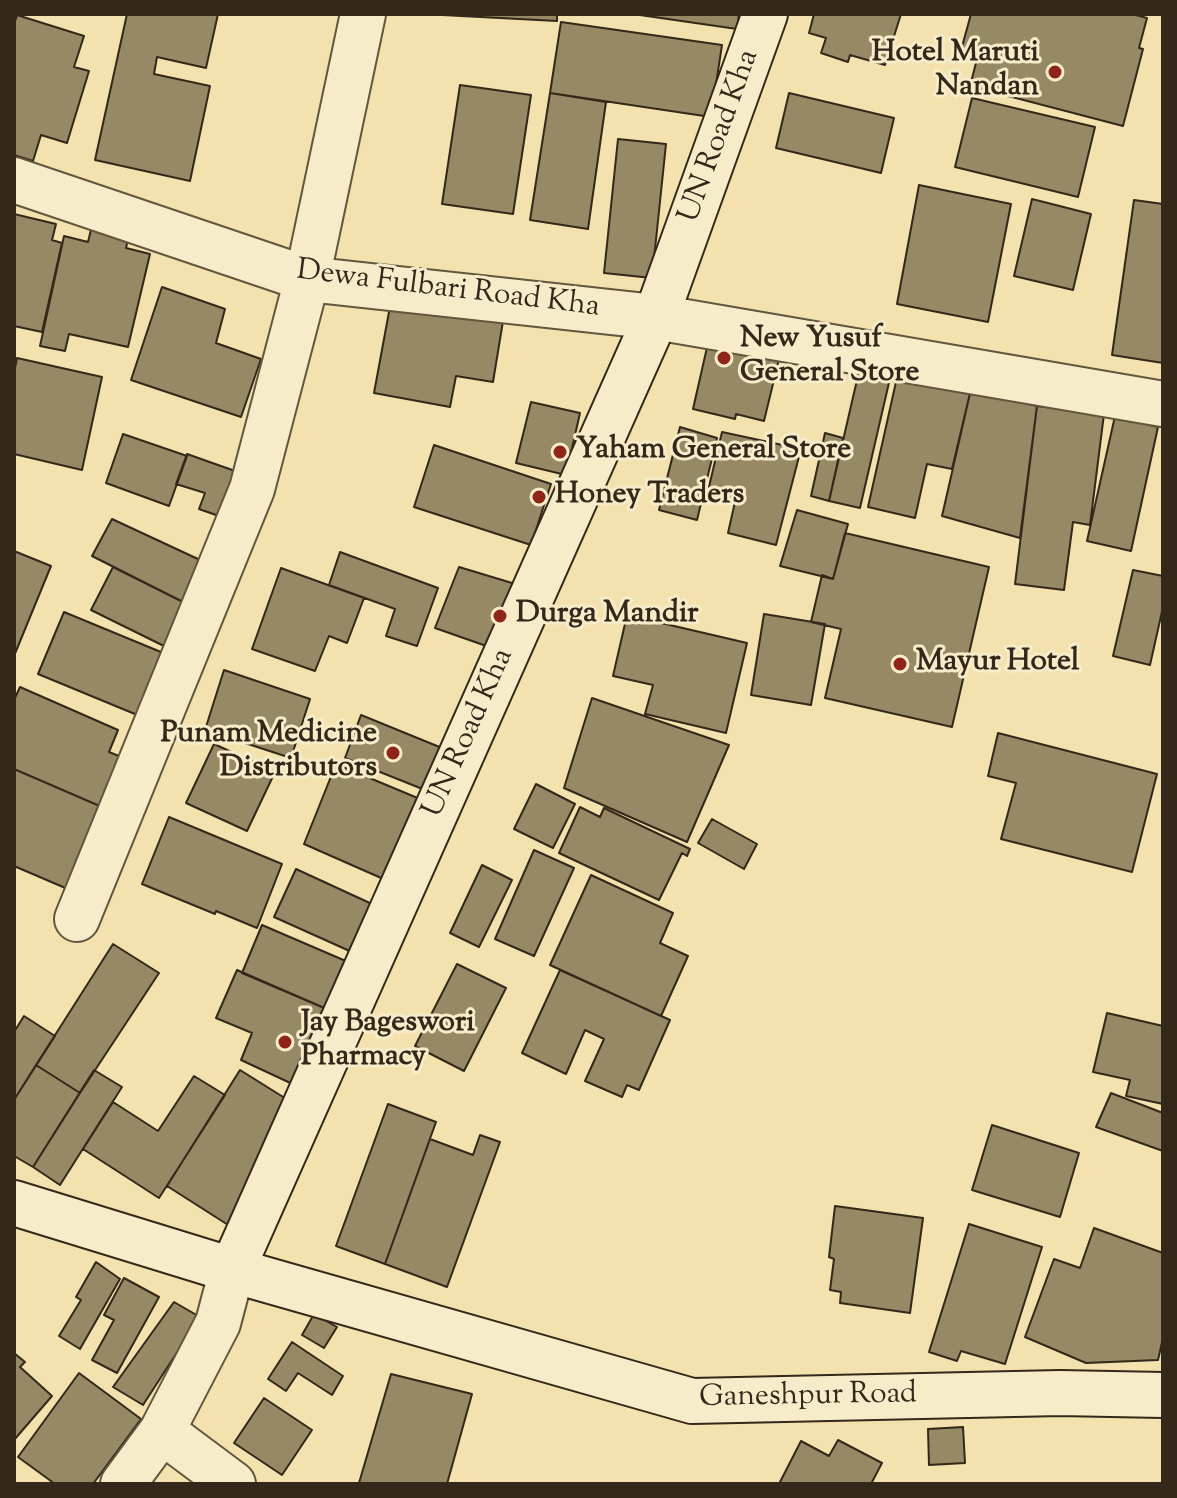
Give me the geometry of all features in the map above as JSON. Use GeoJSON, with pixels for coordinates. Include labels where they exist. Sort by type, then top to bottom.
{"type":"FeatureCollection","features":[{"type":"Feature","properties":{"kind":"street"},"geometry":{"type":"LineString","coordinates":[[77,919],[252,489],[307,279],[363,14]]}},
{"type":"Feature","properties":{"kind":"street","name":"UN Road Kha"},"geometry":{"type":"LineString","coordinates":[[123,1484],[162,1431],[218,1323],[232,1270],[656,317],[765,14]]}},
{"type":"Feature","properties":{"kind":"street","name":"Dewa Fulbari Road Kha"},"geometry":{"type":"LineString","coordinates":[[14,180],[307,279],[656,317],[1163,404]]}},
{"type":"Feature","properties":{"kind":"street","name":"Ganeshpur Road"},"geometry":{"type":"LineString","coordinates":[[14,1203],[232,1270],[692,1401],[1060,1393],[1163,1395]]}},
{"type":"Feature","properties":{"kind":"street"},"geometry":{"type":"LineString","coordinates":[[162,1431],[233,1484]]}},
{"type":"Feature","properties":{"kind":"building"},"geometry":{"type":"Polygon","coordinates":[[[127,14],[218,14],[206,68],[157,57],[154,74],[210,86],[190,181],[95,160],[127,14]]]}},
{"type":"Feature","properties":{"kind":"building"},"geometry":{"type":"Polygon","coordinates":[[[423,14],[557,14],[557,21],[423,14]]]}},
{"type":"Feature","properties":{"kind":"building"},"geometry":{"type":"Polygon","coordinates":[[[633,14],[739,14],[737,29],[633,14]]]}},
{"type":"Feature","properties":{"kind":"building"},"geometry":{"type":"Polygon","coordinates":[[[814,14],[901,14],[885,65],[850,55],[848,62],[821,53],[826,38],[809,33],[814,14]]]}},
{"type":"Feature","properties":{"kind":"building","name":"Hotel Maruti Nandan"},"geometry":{"type":"Polygon","coordinates":[[[971,14],[1132,14],[1147,18],[1139,48],[1143,49],[1123,126],[970,86],[977,59],[960,54],[971,14]]]}},
{"type":"Feature","properties":{"kind":"building"},"geometry":{"type":"Polygon","coordinates":[[[17,15],[84,36],[74,67],[89,71],[67,143],[41,135],[33,161],[14,155],[14,25],[17,15]]]}},
{"type":"Feature","properties":{"kind":"building"},"geometry":{"type":"Polygon","coordinates":[[[561,22],[722,45],[711,117],[550,93],[561,22]]]}},
{"type":"Feature","properties":{"kind":"building"},"geometry":{"type":"Polygon","coordinates":[[[460,85],[531,95],[513,214],[442,204],[460,85]]]}},
{"type":"Feature","properties":{"kind":"building"},"geometry":{"type":"Polygon","coordinates":[[[550,93],[606,102],[588,229],[530,220],[550,93]]]}},
{"type":"Feature","properties":{"kind":"building"},"geometry":{"type":"Polygon","coordinates":[[[789,93],[894,118],[881,173],[776,148],[789,93]]]}},
{"type":"Feature","properties":{"kind":"building"},"geometry":{"type":"Polygon","coordinates":[[[972,98],[1095,127],[1078,197],[955,167],[972,98]]]}},
{"type":"Feature","properties":{"kind":"building"},"geometry":{"type":"Polygon","coordinates":[[[618,139],[666,144],[652,278],[604,273],[618,139]]]}},
{"type":"Feature","properties":{"kind":"building"},"geometry":{"type":"Polygon","coordinates":[[[919,185],[1011,204],[988,322],[897,304],[919,185]]]}},
{"type":"Feature","properties":{"kind":"building"},"geometry":{"type":"Polygon","coordinates":[[[1032,199],[1091,214],[1073,290],[1014,276],[1032,199]]]}},
{"type":"Feature","properties":{"kind":"building"},"geometry":{"type":"Polygon","coordinates":[[[1134,200],[1163,204],[1163,363],[1112,355],[1134,200]]]}},
{"type":"Feature","properties":{"kind":"building"},"geometry":{"type":"Polygon","coordinates":[[[14,214],[56,224],[52,240],[62,243],[42,332],[14,326],[14,214]]]}},
{"type":"Feature","properties":{"kind":"building"},"geometry":{"type":"Polygon","coordinates":[[[94,217],[131,226],[126,248],[150,254],[128,347],[69,334],[65,351],[40,346],[64,236],[88,242],[94,217]]]}},
{"type":"Feature","properties":{"kind":"building"},"geometry":{"type":"Polygon","coordinates":[[[162,287],[225,309],[216,343],[261,359],[241,417],[131,380],[162,287]]]}},
{"type":"Feature","properties":{"kind":"building"},"geometry":{"type":"Polygon","coordinates":[[[391,301],[503,321],[493,382],[456,376],[450,407],[374,393],[391,301]]]}},
{"type":"Feature","properties":{"kind":"building"},"geometry":{"type":"Polygon","coordinates":[[[708,343],[779,359],[764,421],[736,414],[735,419],[693,409],[708,343]]]}},
{"type":"Feature","properties":{"kind":"building"},"geometry":{"type":"Polygon","coordinates":[[[17,358],[102,377],[82,470],[14,454],[14,373],[17,358]]]}},
{"type":"Feature","properties":{"kind":"building"},"geometry":{"type":"Polygon","coordinates":[[[860,367],[891,374],[860,508],[829,501],[860,367]]]}},
{"type":"Feature","properties":{"kind":"building"},"geometry":{"type":"Polygon","coordinates":[[[898,373],[971,389],[952,469],[927,464],[915,518],[868,507],[898,373]]]}},
{"type":"Feature","properties":{"kind":"building"},"geometry":{"type":"Polygon","coordinates":[[[971,389],[1037,406],[1020,538],[942,516],[971,389]]]}},
{"type":"Feature","properties":{"kind":"building"},"geometry":{"type":"Polygon","coordinates":[[[531,402],[580,413],[566,475],[516,463],[531,402]]]}},
{"type":"Feature","properties":{"kind":"building"},"geometry":{"type":"Polygon","coordinates":[[[1037,406],[1104,414],[1090,525],[1073,522],[1064,590],[1015,584],[1037,406]]]}},
{"type":"Feature","properties":{"kind":"building"},"geometry":{"type":"Polygon","coordinates":[[[1115,416],[1158,427],[1131,551],[1087,541],[1115,416]]]}},
{"type":"Feature","properties":{"kind":"building"},"geometry":{"type":"Polygon","coordinates":[[[680,427],[717,438],[697,520],[659,510],[680,427]]]}},
{"type":"Feature","properties":{"kind":"building"},"geometry":{"type":"Polygon","coordinates":[[[722,432],[801,449],[776,545],[728,533],[735,502],[707,495],[722,432]]]}},
{"type":"Feature","properties":{"kind":"building"},"geometry":{"type":"Polygon","coordinates":[[[825,433],[843,438],[829,501],[811,496],[825,433]]]}},
{"type":"Feature","properties":{"kind":"building"},"geometry":{"type":"Polygon","coordinates":[[[123,434],[187,456],[169,506],[106,483],[123,434]]]}},
{"type":"Feature","properties":{"kind":"building"},"geometry":{"type":"Polygon","coordinates":[[[434,445],[551,484],[531,545],[414,507],[434,445]]]}},
{"type":"Feature","properties":{"kind":"building"},"geometry":{"type":"Polygon","coordinates":[[[187,454],[252,477],[236,522],[199,509],[205,493],[176,484],[187,454]]]}},
{"type":"Feature","properties":{"kind":"building"},"geometry":{"type":"Polygon","coordinates":[[[797,510],[848,524],[833,579],[780,566],[797,510]]]}},
{"type":"Feature","properties":{"kind":"building"},"geometry":{"type":"Polygon","coordinates":[[[112,519],[213,566],[193,607],[92,556],[112,519]]]}},
{"type":"Feature","properties":{"kind":"building","name":"Mayur Hotel"},"geometry":{"type":"Polygon","coordinates":[[[845,533],[989,567],[952,727],[825,698],[841,629],[811,622],[822,575],[833,579],[845,533]]]}},
{"type":"Feature","properties":{"kind":"building"},"geometry":{"type":"Polygon","coordinates":[[[14,551],[51,566],[14,656],[14,551]]]}},
{"type":"Feature","properties":{"kind":"building"},"geometry":{"type":"Polygon","coordinates":[[[340,552],[438,588],[417,646],[386,636],[395,609],[329,585],[340,552]]]}},
{"type":"Feature","properties":{"kind":"building"},"geometry":{"type":"Polygon","coordinates":[[[113,567],[193,607],[172,650],[91,610],[113,567]]]}},
{"type":"Feature","properties":{"kind":"building"},"geometry":{"type":"Polygon","coordinates":[[[459,567],[522,586],[492,648],[435,628],[459,567]]]}},
{"type":"Feature","properties":{"kind":"building"},"geometry":{"type":"Polygon","coordinates":[[[281,568],[364,598],[347,643],[329,636],[315,671],[252,649],[281,568]]]}},
{"type":"Feature","properties":{"kind":"building"},"geometry":{"type":"Polygon","coordinates":[[[1133,570],[1163,576],[1163,607],[1150,665],[1113,656],[1133,570]]]}},
{"type":"Feature","properties":{"kind":"building"},"geometry":{"type":"Polygon","coordinates":[[[64,612],[173,657],[147,719],[38,674],[64,612]]]}},
{"type":"Feature","properties":{"kind":"building"},"geometry":{"type":"Polygon","coordinates":[[[764,614],[825,624],[811,705],[751,695],[764,614]]]}},
{"type":"Feature","properties":{"kind":"building"},"geometry":{"type":"Polygon","coordinates":[[[627,615],[747,643],[726,733],[645,714],[653,685],[613,676],[627,615]]]}},
{"type":"Feature","properties":{"kind":"building"},"geometry":{"type":"Polygon","coordinates":[[[224,670],[310,699],[291,758],[205,730],[224,670]]]}},
{"type":"Feature","properties":{"kind":"building"},"geometry":{"type":"Polygon","coordinates":[[[20,687],[118,730],[109,752],[124,758],[102,807],[14,769],[14,700],[20,687]]]}},
{"type":"Feature","properties":{"kind":"building"},"geometry":{"type":"Polygon","coordinates":[[[592,698],[729,745],[687,842],[564,788],[592,698]]]}},
{"type":"Feature","properties":{"kind":"building","name":"Punam Medicine Distributors"},"geometry":{"type":"Polygon","coordinates":[[[361,715],[442,748],[425,790],[345,758],[361,715]]]}},
{"type":"Feature","properties":{"kind":"building"},"geometry":{"type":"Polygon","coordinates":[[[998,733],[1157,774],[1132,872],[1001,839],[1016,783],[988,776],[998,733]]]}},
{"type":"Feature","properties":{"kind":"building"},"geometry":{"type":"Polygon","coordinates":[[[214,744],[275,772],[247,831],[186,803],[214,744]]]}},
{"type":"Feature","properties":{"kind":"building"},"geometry":{"type":"Polygon","coordinates":[[[336,764],[420,799],[388,881],[304,844],[336,764]]]}},
{"type":"Feature","properties":{"kind":"building"},"geometry":{"type":"Polygon","coordinates":[[[14,769],[102,807],[70,890],[14,866],[14,769]]]}},
{"type":"Feature","properties":{"kind":"building"},"geometry":{"type":"Polygon","coordinates":[[[536,784],[575,804],[553,848],[514,829],[536,784]]]}},
{"type":"Feature","properties":{"kind":"building"},"geometry":{"type":"Polygon","coordinates":[[[580,807],[600,817],[604,808],[690,849],[687,856],[682,853],[659,900],[559,853],[580,807]]]}},
{"type":"Feature","properties":{"kind":"building"},"geometry":{"type":"Polygon","coordinates":[[[169,817],[282,864],[257,928],[142,884],[169,817]]]}},
{"type":"Feature","properties":{"kind":"building"},"geometry":{"type":"Polygon","coordinates":[[[712,819],[757,844],[744,869],[698,843],[712,819]]]}},
{"type":"Feature","properties":{"kind":"building"},"geometry":{"type":"Polygon","coordinates":[[[534,850],[574,868],[534,956],[495,939],[534,850]]]}},
{"type":"Feature","properties":{"kind":"building"},"geometry":{"type":"Polygon","coordinates":[[[482,865],[512,880],[479,947],[450,933],[482,865]]]}},
{"type":"Feature","properties":{"kind":"building"},"geometry":{"type":"Polygon","coordinates":[[[296,869],[385,910],[363,957],[274,917],[296,869]]]}},
{"type":"Feature","properties":{"kind":"building"},"geometry":{"type":"Polygon","coordinates":[[[591,875],[673,913],[660,943],[688,956],[661,1016],[550,965],[591,875]]]}},
{"type":"Feature","properties":{"kind":"building"},"geometry":{"type":"Polygon","coordinates":[[[262,925],[355,965],[329,1010],[242,973],[262,925]]]}},
{"type":"Feature","properties":{"kind":"building"},"geometry":{"type":"Polygon","coordinates":[[[113,944],[159,973],[80,1093],[36,1065],[113,944]]]}},
{"type":"Feature","properties":{"kind":"building"},"geometry":{"type":"Polygon","coordinates":[[[457,964],[506,988],[464,1071],[415,1046],[457,964]]]}},
{"type":"Feature","properties":{"kind":"building"},"geometry":{"type":"Polygon","coordinates":[[[237,970],[329,1010],[299,1087],[241,1060],[252,1033],[216,1018],[237,970]]]}},
{"type":"Feature","properties":{"kind":"building"},"geometry":{"type":"Polygon","coordinates":[[[560,970],[670,1020],[639,1090],[627,1085],[622,1097],[585,1081],[604,1039],[585,1030],[566,1074],[522,1053],[560,970]]]}},
{"type":"Feature","properties":{"kind":"building"},"geometry":{"type":"Polygon","coordinates":[[[1107,1013],[1163,1026],[1163,1104],[1126,1096],[1130,1080],[1093,1072],[1107,1013]]]}},
{"type":"Feature","properties":{"kind":"building"},"geometry":{"type":"Polygon","coordinates":[[[24,1016],[55,1036],[14,1100],[14,1032],[24,1016]]]}},
{"type":"Feature","properties":{"kind":"building"},"geometry":{"type":"Polygon","coordinates":[[[36,1065],[80,1093],[33,1167],[14,1156],[14,1100],[36,1065]]]}},
{"type":"Feature","properties":{"kind":"building"},"geometry":{"type":"Polygon","coordinates":[[[94,1070],[122,1087],[60,1185],[33,1167],[94,1070]]]}},
{"type":"Feature","properties":{"kind":"building"},"geometry":{"type":"Polygon","coordinates":[[[240,1070],[296,1105],[236,1230],[167,1186],[240,1070]]]}},
{"type":"Feature","properties":{"kind":"building"},"geometry":{"type":"Polygon","coordinates":[[[194,1076],[225,1095],[159,1198],[83,1149],[113,1102],[158,1131],[194,1076]]]}},
{"type":"Feature","properties":{"kind":"building"},"geometry":{"type":"Polygon","coordinates":[[[1111,1093],[1163,1113],[1163,1151],[1096,1127],[1111,1093]]]}},
{"type":"Feature","properties":{"kind":"building"},"geometry":{"type":"Polygon","coordinates":[[[388,1104],[436,1122],[385,1264],[336,1246],[388,1104]]]}},
{"type":"Feature","properties":{"kind":"building"},"geometry":{"type":"Polygon","coordinates":[[[992,1125],[1079,1153],[1060,1217],[972,1190],[992,1125]]]}},
{"type":"Feature","properties":{"kind":"building"},"geometry":{"type":"Polygon","coordinates":[[[480,1135],[500,1142],[447,1287],[385,1264],[430,1139],[473,1155],[480,1135]]]}},
{"type":"Feature","properties":{"kind":"building"},"geometry":{"type":"Polygon","coordinates":[[[835,1206],[923,1218],[910,1313],[840,1303],[841,1292],[830,1290],[834,1259],[829,1257],[835,1206]]]}},
{"type":"Feature","properties":{"kind":"building"},"geometry":{"type":"Polygon","coordinates":[[[969,1224],[1042,1247],[1005,1364],[961,1351],[957,1361],[929,1352],[969,1224]]]}},
{"type":"Feature","properties":{"kind":"building"},"geometry":{"type":"Polygon","coordinates":[[[1094,1228],[1163,1253],[1163,1338],[1158,1360],[1086,1363],[1025,1337],[1054,1259],[1080,1268],[1094,1228]]]}},
{"type":"Feature","properties":{"kind":"building"},"geometry":{"type":"Polygon","coordinates":[[[96,1262],[120,1279],[80,1349],[59,1336],[81,1300],[76,1297],[96,1262]]]}},
{"type":"Feature","properties":{"kind":"building"},"geometry":{"type":"Polygon","coordinates":[[[124,1278],[159,1297],[117,1373],[92,1360],[114,1320],[104,1315],[124,1278]]]}},
{"type":"Feature","properties":{"kind":"building"},"geometry":{"type":"Polygon","coordinates":[[[174,1302],[200,1317],[143,1405],[113,1387],[174,1302]]]}},
{"type":"Feature","properties":{"kind":"building"},"geometry":{"type":"Polygon","coordinates":[[[314,1314],[337,1327],[324,1348],[302,1335],[314,1314]]]}},
{"type":"Feature","properties":{"kind":"building"},"geometry":{"type":"Polygon","coordinates":[[[292,1342],[343,1376],[332,1395],[298,1373],[286,1391],[268,1379],[292,1342]]]}},
{"type":"Feature","properties":{"kind":"building"},"geometry":{"type":"Polygon","coordinates":[[[14,1353],[25,1362],[20,1367],[52,1396],[14,1440],[14,1353]]]}},
{"type":"Feature","properties":{"kind":"building"},"geometry":{"type":"Polygon","coordinates":[[[79,1373],[141,1419],[93,1484],[55,1484],[18,1457],[79,1373]]]}},
{"type":"Feature","properties":{"kind":"building"},"geometry":{"type":"Polygon","coordinates":[[[391,1374],[472,1394],[447,1484],[359,1483],[391,1374]]]}},
{"type":"Feature","properties":{"kind":"building"},"geometry":{"type":"Polygon","coordinates":[[[264,1398],[312,1430],[282,1475],[234,1443],[264,1398]]]}},
{"type":"Feature","properties":{"kind":"building"},"geometry":{"type":"Polygon","coordinates":[[[963,1427],[965,1463],[929,1465],[928,1429],[963,1427]]]}},
{"type":"Feature","properties":{"kind":"building"},"geometry":{"type":"Polygon","coordinates":[[[838,1440],[882,1463],[871,1484],[779,1484],[801,1441],[829,1456],[838,1440]]]}},
{"type":"Feature","properties":{"kind":"place","name":"Hotel Maruti Nandan"},"geometry":{"type":"Point","coordinates":[1055,72]}},
{"type":"Feature","properties":{"kind":"place","name":"New Yusuf General Store"},"geometry":{"type":"Point","coordinates":[724,358]}},
{"type":"Feature","properties":{"kind":"place","name":"Yaham General Store"},"geometry":{"type":"Point","coordinates":[560,452]}},
{"type":"Feature","properties":{"kind":"place","name":"Honey Traders"},"geometry":{"type":"Point","coordinates":[539,497]}},
{"type":"Feature","properties":{"kind":"place","name":"Durga Mandir"},"geometry":{"type":"Point","coordinates":[500,616]}},
{"type":"Feature","properties":{"kind":"place","name":"Mayur Hotel"},"geometry":{"type":"Point","coordinates":[900,664]}},
{"type":"Feature","properties":{"kind":"place","name":"Punam Medicine Distributors"},"geometry":{"type":"Point","coordinates":[393,753]}},
{"type":"Feature","properties":{"kind":"place","name":"Jay Bageswori Pharmacy"},"geometry":{"type":"Point","coordinates":[285,1042]}}]}
